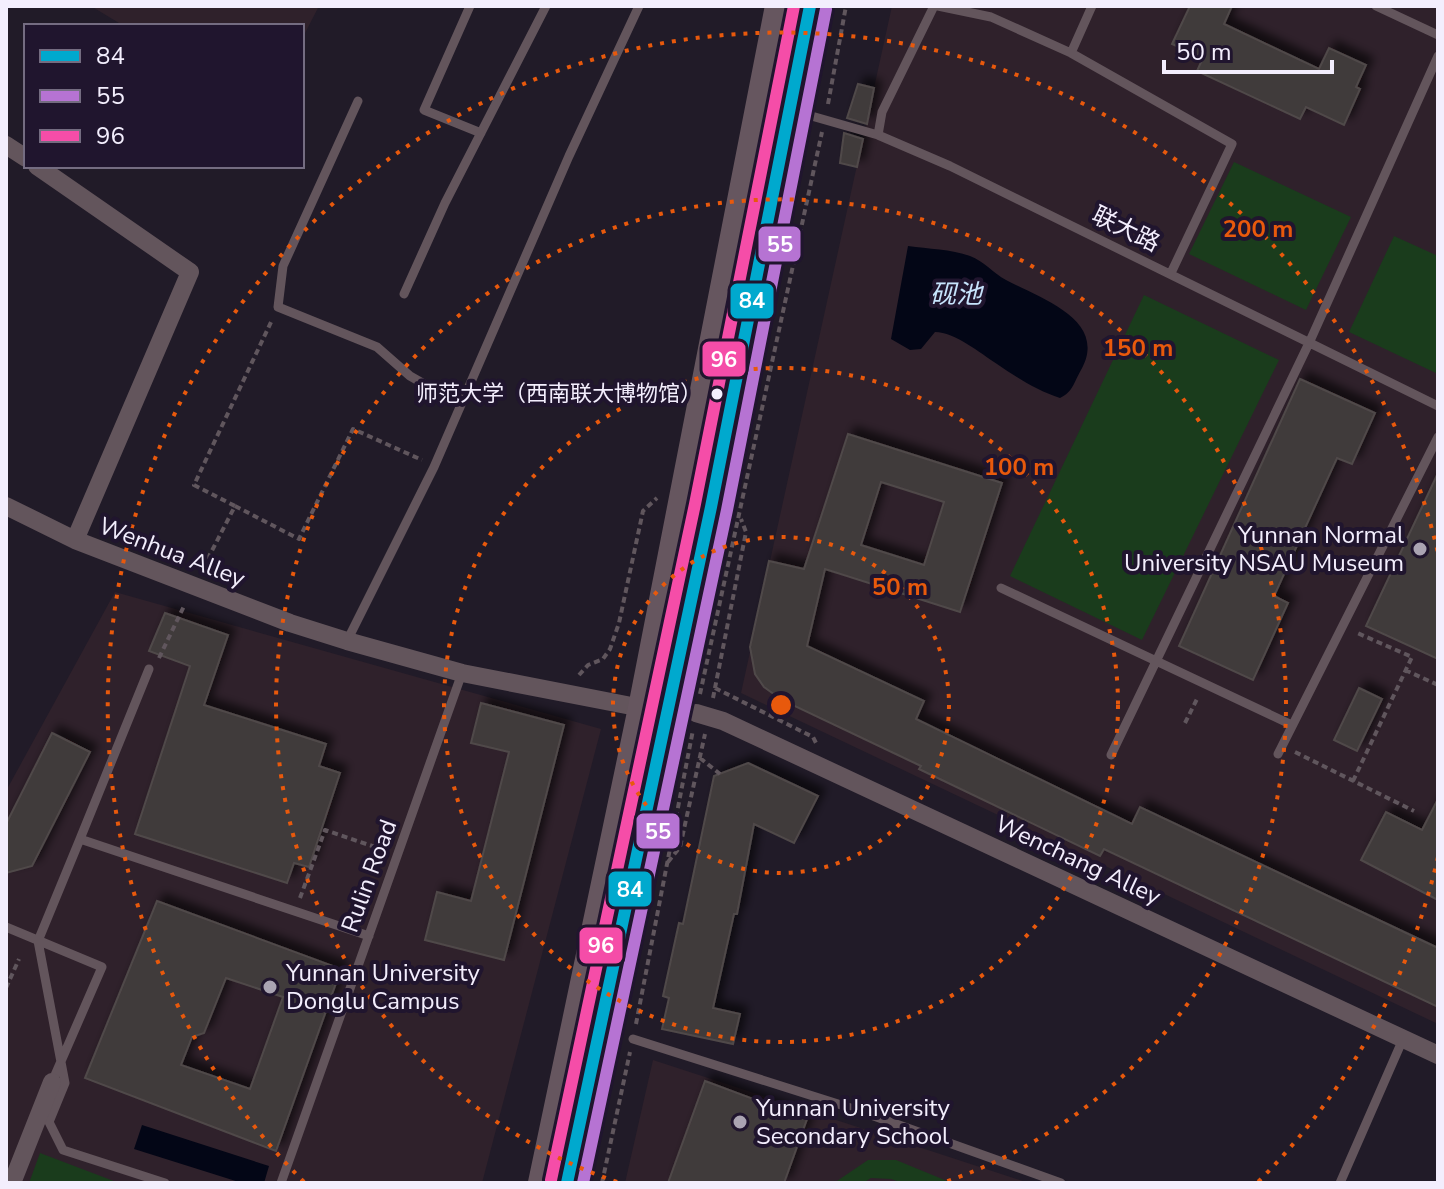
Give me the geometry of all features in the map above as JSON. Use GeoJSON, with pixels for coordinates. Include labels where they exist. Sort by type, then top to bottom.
{"type":"FeatureCollection","features":[{"type":"Feature","properties":{"kind":"main road"},"geometry":{"type":"LineString","coordinates":[[567,1183],[779,6]]}},
{"type":"Feature","properties":{"kind":"main road"},"geometry":{"type":"LineString","coordinates":[[542,1183],[654,711],[711,507],[787,110],[810,6]]}},
{"type":"Feature","properties":{"kind":"street"},"geometry":{"type":"LineString","coordinates":[[6,145],[24,157]]}},
{"type":"Feature","properties":{"kind":"street","name":"Wenhua Alley"},"geometry":{"type":"LineString","coordinates":[[40,168],[190,272],[75,540],[290,623],[347,641],[462,673],[654,711]]}},
{"type":"Feature","properties":{"kind":"street"},"geometry":{"type":"LineString","coordinates":[[6,506],[75,540]]}},
{"type":"Feature","properties":{"kind":"street","name":"Wenchang Alley"},"geometry":{"type":"LineString","coordinates":[[696,713],[723,721],[1438,1055]]}},
{"type":"Feature","properties":{"kind":"street"},"geometry":{"type":"LineString","coordinates":[[12,1183],[52,1082]]}},
{"type":"Feature","properties":{"kind":"lane"},"geometry":{"type":"LineString","coordinates":[[470,6],[424,110],[481,133]]}},
{"type":"Feature","properties":{"kind":"lane"},"geometry":{"type":"LineString","coordinates":[[404,294],[445,203],[546,6]]}},
{"type":"Feature","properties":{"kind":"lane"},"geometry":{"type":"LineString","coordinates":[[347,641],[434,467],[569,156],[639,6]]}},
{"type":"Feature","properties":{"kind":"lane"},"geometry":{"type":"LineString","coordinates":[[878,135],[882,112],[936,6],[991,17],[1071,53],[1232,144],[1171,273]]}},
{"type":"Feature","properties":{"kind":"lane"},"geometry":{"type":"LineString","coordinates":[[1071,53],[1092,6]]}},
{"type":"Feature","properties":{"kind":"lane"},"geometry":{"type":"LineString","coordinates":[[1376,6],[1438,35]]}},
{"type":"Feature","properties":{"kind":"lane"},"geometry":{"type":"LineString","coordinates":[[1111,755],[1310,341],[1438,56]]}},
{"type":"Feature","properties":{"kind":"lane"},"geometry":{"type":"LineString","coordinates":[[358,101],[283,266],[278,307],[377,347],[410,376],[461,405]]}},
{"type":"Feature","properties":{"kind":"lane","name":"联大路"},"geometry":{"type":"LineString","coordinates":[[787,110],[878,135],[950,166],[1438,406]]}},
{"type":"Feature","properties":{"kind":"lane"},"geometry":{"type":"LineString","coordinates":[[1280,750],[1438,437]]}},
{"type":"Feature","properties":{"kind":"lane"},"geometry":{"type":"LineString","coordinates":[[1001,588],[1292,725]]}},
{"type":"Feature","properties":{"kind":"lane"},"geometry":{"type":"LineString","coordinates":[[149,669],[38,941],[65,1083],[49,1122],[63,1150],[165,1183]]}},
{"type":"Feature","properties":{"kind":"lane","name":"Rulin Road"},"geometry":{"type":"LineString","coordinates":[[281,1183],[462,673]]}},
{"type":"Feature","properties":{"kind":"lane"},"geometry":{"type":"LineString","coordinates":[[80,839],[369,936]]}},
{"type":"Feature","properties":{"kind":"lane"},"geometry":{"type":"LineString","coordinates":[[6,927],[102,967],[52,1082]]}},
{"type":"Feature","properties":{"kind":"lane"},"geometry":{"type":"LineString","coordinates":[[633,1039],[857,1110],[1061,1183]]}},
{"type":"Feature","properties":{"kind":"lane"},"geometry":{"type":"LineString","coordinates":[[1340,1183],[1403,1039]]}},
{"type":"Feature","properties":{"kind":"path"},"geometry":{"type":"LineString","coordinates":[[602,1183],[696,713],[825,119],[846,6]]}},
{"type":"Feature","properties":{"kind":"path"},"geometry":{"type":"LineString","coordinates":[[278,307],[194,485],[299,539],[353,429],[434,467]]}},
{"type":"Feature","properties":{"kind":"path"},"geometry":{"type":"LineString","coordinates":[[564,691],[588,665],[603,659],[610,649],[619,623],[643,511],[661,495]]}},
{"type":"Feature","properties":{"kind":"path"},"geometry":{"type":"LineString","coordinates":[[149,669],[161,656],[235,506]]}},
{"type":"Feature","properties":{"kind":"path"},"geometry":{"type":"LineString","coordinates":[[712,702],[746,532],[740,516]]}},
{"type":"Feature","properties":{"kind":"path"},"geometry":{"type":"LineString","coordinates":[[1342,626],[1412,657],[1353,781]]}},
{"type":"Feature","properties":{"kind":"path"},"geometry":{"type":"LineString","coordinates":[[1405,670],[1438,685]]}},
{"type":"Feature","properties":{"kind":"path"},"geometry":{"type":"LineString","coordinates":[[1185,723],[1204,685]]}},
{"type":"Feature","properties":{"kind":"path"},"geometry":{"type":"LineString","coordinates":[[715,688],[813,737]]}},
{"type":"Feature","properties":{"kind":"path"},"geometry":{"type":"LineString","coordinates":[[667,864],[680,847],[706,730]]}},
{"type":"Feature","properties":{"kind":"path"},"geometry":{"type":"LineString","coordinates":[[1280,750],[1414,811]]}},
{"type":"Feature","properties":{"kind":"path"},"geometry":{"type":"LineString","coordinates":[[700,758],[720,774]]}},
{"type":"Feature","properties":{"kind":"path"},"geometry":{"type":"LineString","coordinates":[[296,911],[325,830],[398,855]]}},
{"type":"Feature","properties":{"kind":"path"},"geometry":{"type":"LineString","coordinates":[[6,988],[19,959]]}},
{"type":"Feature","properties":{"kind":"shaded area"},"geometry":{"type":"Polygon","coordinates":[[[91,6],[319,6],[304,35],[304,24],[121,24],[91,6]]]}},
{"type":"Feature","properties":{"kind":"shaded area"},"geometry":{"type":"Polygon","coordinates":[[[892,6],[1438,6],[1438,1024],[741,693],[892,6]]]}},
{"type":"Feature","properties":{"kind":"shaded area","name":"Yunnan University Donglu Campus"},"geometry":{"type":"Polygon","coordinates":[[[115,592],[601,729],[482,1183],[6,1183],[6,791],[115,592]]]}},
{"type":"Feature","properties":{"kind":"shaded area","name":"Yunnan University Secondary School"},"geometry":{"type":"Polygon","coordinates":[[[653,1060],[1029,1183],[625,1183],[653,1060]]]}},
{"type":"Feature","properties":{"kind":"green space"},"geometry":{"type":"Polygon","coordinates":[[[1234,162],[1351,217],[1306,310],[1189,254],[1234,162]]]}},
{"type":"Feature","properties":{"kind":"green space"},"geometry":{"type":"Polygon","coordinates":[[[1394,236],[1438,256],[1438,374],[1349,332],[1394,236]]]}},
{"type":"Feature","properties":{"kind":"green space"},"geometry":{"type":"Polygon","coordinates":[[[1144,295],[1279,360],[1142,640],[1010,576],[1144,295]]]}},
{"type":"Feature","properties":{"kind":"green space"},"geometry":{"type":"Polygon","coordinates":[[[40,1153],[119,1183],[29,1183],[40,1153]]]}},
{"type":"Feature","properties":{"kind":"green space"},"geometry":{"type":"Polygon","coordinates":[[[868,1160],[896,1160],[952,1183],[903,1183],[871,1178],[863,1183],[834,1183],[868,1160]]]}},
{"type":"Feature","properties":{"kind":"water","name":"砚池"},"geometry":{"type":"Polygon","coordinates":[[[908,246],[970,256],[1006,280],[1067,313],[1086,338],[1087,353],[1068,393],[1060,398],[1044,392],[951,335],[935,332],[921,349],[910,350],[891,339],[908,246]]]}},
{"type":"Feature","properties":{"kind":"water"},"geometry":{"type":"Polygon","coordinates":[[[142,1125],[269,1166],[264,1183],[242,1183],[134,1149],[142,1125]]]}},
{"type":"Feature","properties":{"kind":"building"},"geometry":{"type":"Polygon","coordinates":[[[1190,6],[1232,6],[1224,24],[1319,69],[1329,48],[1366,65],[1356,87],[1360,89],[1344,125],[1306,107],[1300,119],[1197,71],[1203,58],[1172,44],[1190,6]]]}},
{"type":"Feature","properties":{"kind":"building"},"geometry":{"type":"Polygon","coordinates":[[[858,84],[874,88],[867,124],[847,118],[858,84]]]}},
{"type":"Feature","properties":{"kind":"building"},"geometry":{"type":"Polygon","coordinates":[[[844,133],[863,139],[857,167],[840,163],[844,133]]]}},
{"type":"Feature","properties":{"kind":"building"},"geometry":{"type":"Polygon","coordinates":[[[1300,379],[1375,413],[1352,464],[1337,458],[1274,596],[1288,603],[1253,680],[1179,646],[1300,379]]]}},
{"type":"Feature","properties":{"kind":"building"},"geometry":{"type":"Polygon","coordinates":[[[848,434],[1002,483],[960,612],[825,569],[807,646],[924,701],[916,719],[1132,824],[1140,807],[1438,948],[1438,1007],[1104,849],[1100,856],[782,700],[764,687],[755,674],[750,647],[769,561],[804,569],[848,434]],[[881,482],[861,545],[924,565],[944,502],[881,482]]]}},
{"type":"Feature","properties":{"kind":"building","name":"Yunnan Normal University NSAU Museum"},"geometry":{"type":"Polygon","coordinates":[[[1438,473],[1438,659],[1366,626],[1438,473]]]}},
{"type":"Feature","properties":{"kind":"building"},"geometry":{"type":"Polygon","coordinates":[[[165,613],[228,635],[204,705],[326,744],[319,766],[340,773],[309,867],[294,863],[287,883],[135,834],[190,666],[149,651],[165,613]]]}},
{"type":"Feature","properties":{"kind":"building"},"geometry":{"type":"Polygon","coordinates":[[[1359,688],[1382,699],[1357,751],[1334,740],[1359,688]]]}},
{"type":"Feature","properties":{"kind":"building"},"geometry":{"type":"Polygon","coordinates":[[[481,703],[564,725],[504,960],[425,940],[437,892],[471,901],[509,752],[471,743],[481,703]]]}},
{"type":"Feature","properties":{"kind":"building"},"geometry":{"type":"Polygon","coordinates":[[[52,733],[90,752],[32,866],[6,873],[6,824],[52,733]]]}},
{"type":"Feature","properties":{"kind":"building"},"geometry":{"type":"Polygon","coordinates":[[[748,763],[818,796],[794,843],[754,824],[737,914],[734,914],[713,1008],[740,1014],[733,1044],[662,1029],[669,998],[663,996],[679,923],[683,924],[714,776],[748,763]]]}},
{"type":"Feature","properties":{"kind":"building"},"geometry":{"type":"Polygon","coordinates":[[[1438,799],[1438,900],[1361,860],[1386,812],[1422,830],[1438,799]]]}},
{"type":"Feature","properties":{"kind":"building"},"geometry":{"type":"Polygon","coordinates":[[[157,901],[341,969],[276,1151],[85,1078],[157,901]],[[226,978],[204,1033],[192,1037],[181,1065],[250,1089],[283,997],[226,978]]]}},
{"type":"Feature","properties":{"kind":"building"},"geometry":{"type":"Polygon","coordinates":[[[705,1081],[807,1119],[784,1183],[668,1183],[705,1081]]]}},
{"type":"Feature","properties":{"kind":"transit line","name":"96"},"geometry":{"type":"LineString","coordinates":[[551,1180],[695,504],[794,6]]}},
{"type":"Feature","properties":{"kind":"transit line","name":"84"},"geometry":{"type":"LineString","coordinates":[[567,1183],[711,507],[810,6]]}},
{"type":"Feature","properties":{"kind":"transit line","name":"55"},"geometry":{"type":"LineString","coordinates":[[583,1183],[727,510],[826,9]]}},
{"type":"Feature","properties":{"kind":"place","name":"师范大学（西南联大博物馆）"},"geometry":{"type":"Point","coordinates":[717,394]}},
{"type":"Feature","properties":{"kind":"place","name":"Yunnan Normal University NSAU Museum"},"geometry":{"type":"Point","coordinates":[1420,549]}},
{"type":"Feature","properties":{"kind":"place","name":"Yunnan University Donglu Campus"},"geometry":{"type":"Point","coordinates":[270,987]}},
{"type":"Feature","properties":{"kind":"place","name":"Yunnan University Secondary School"},"geometry":{"type":"Point","coordinates":[740,1122]}}]}
